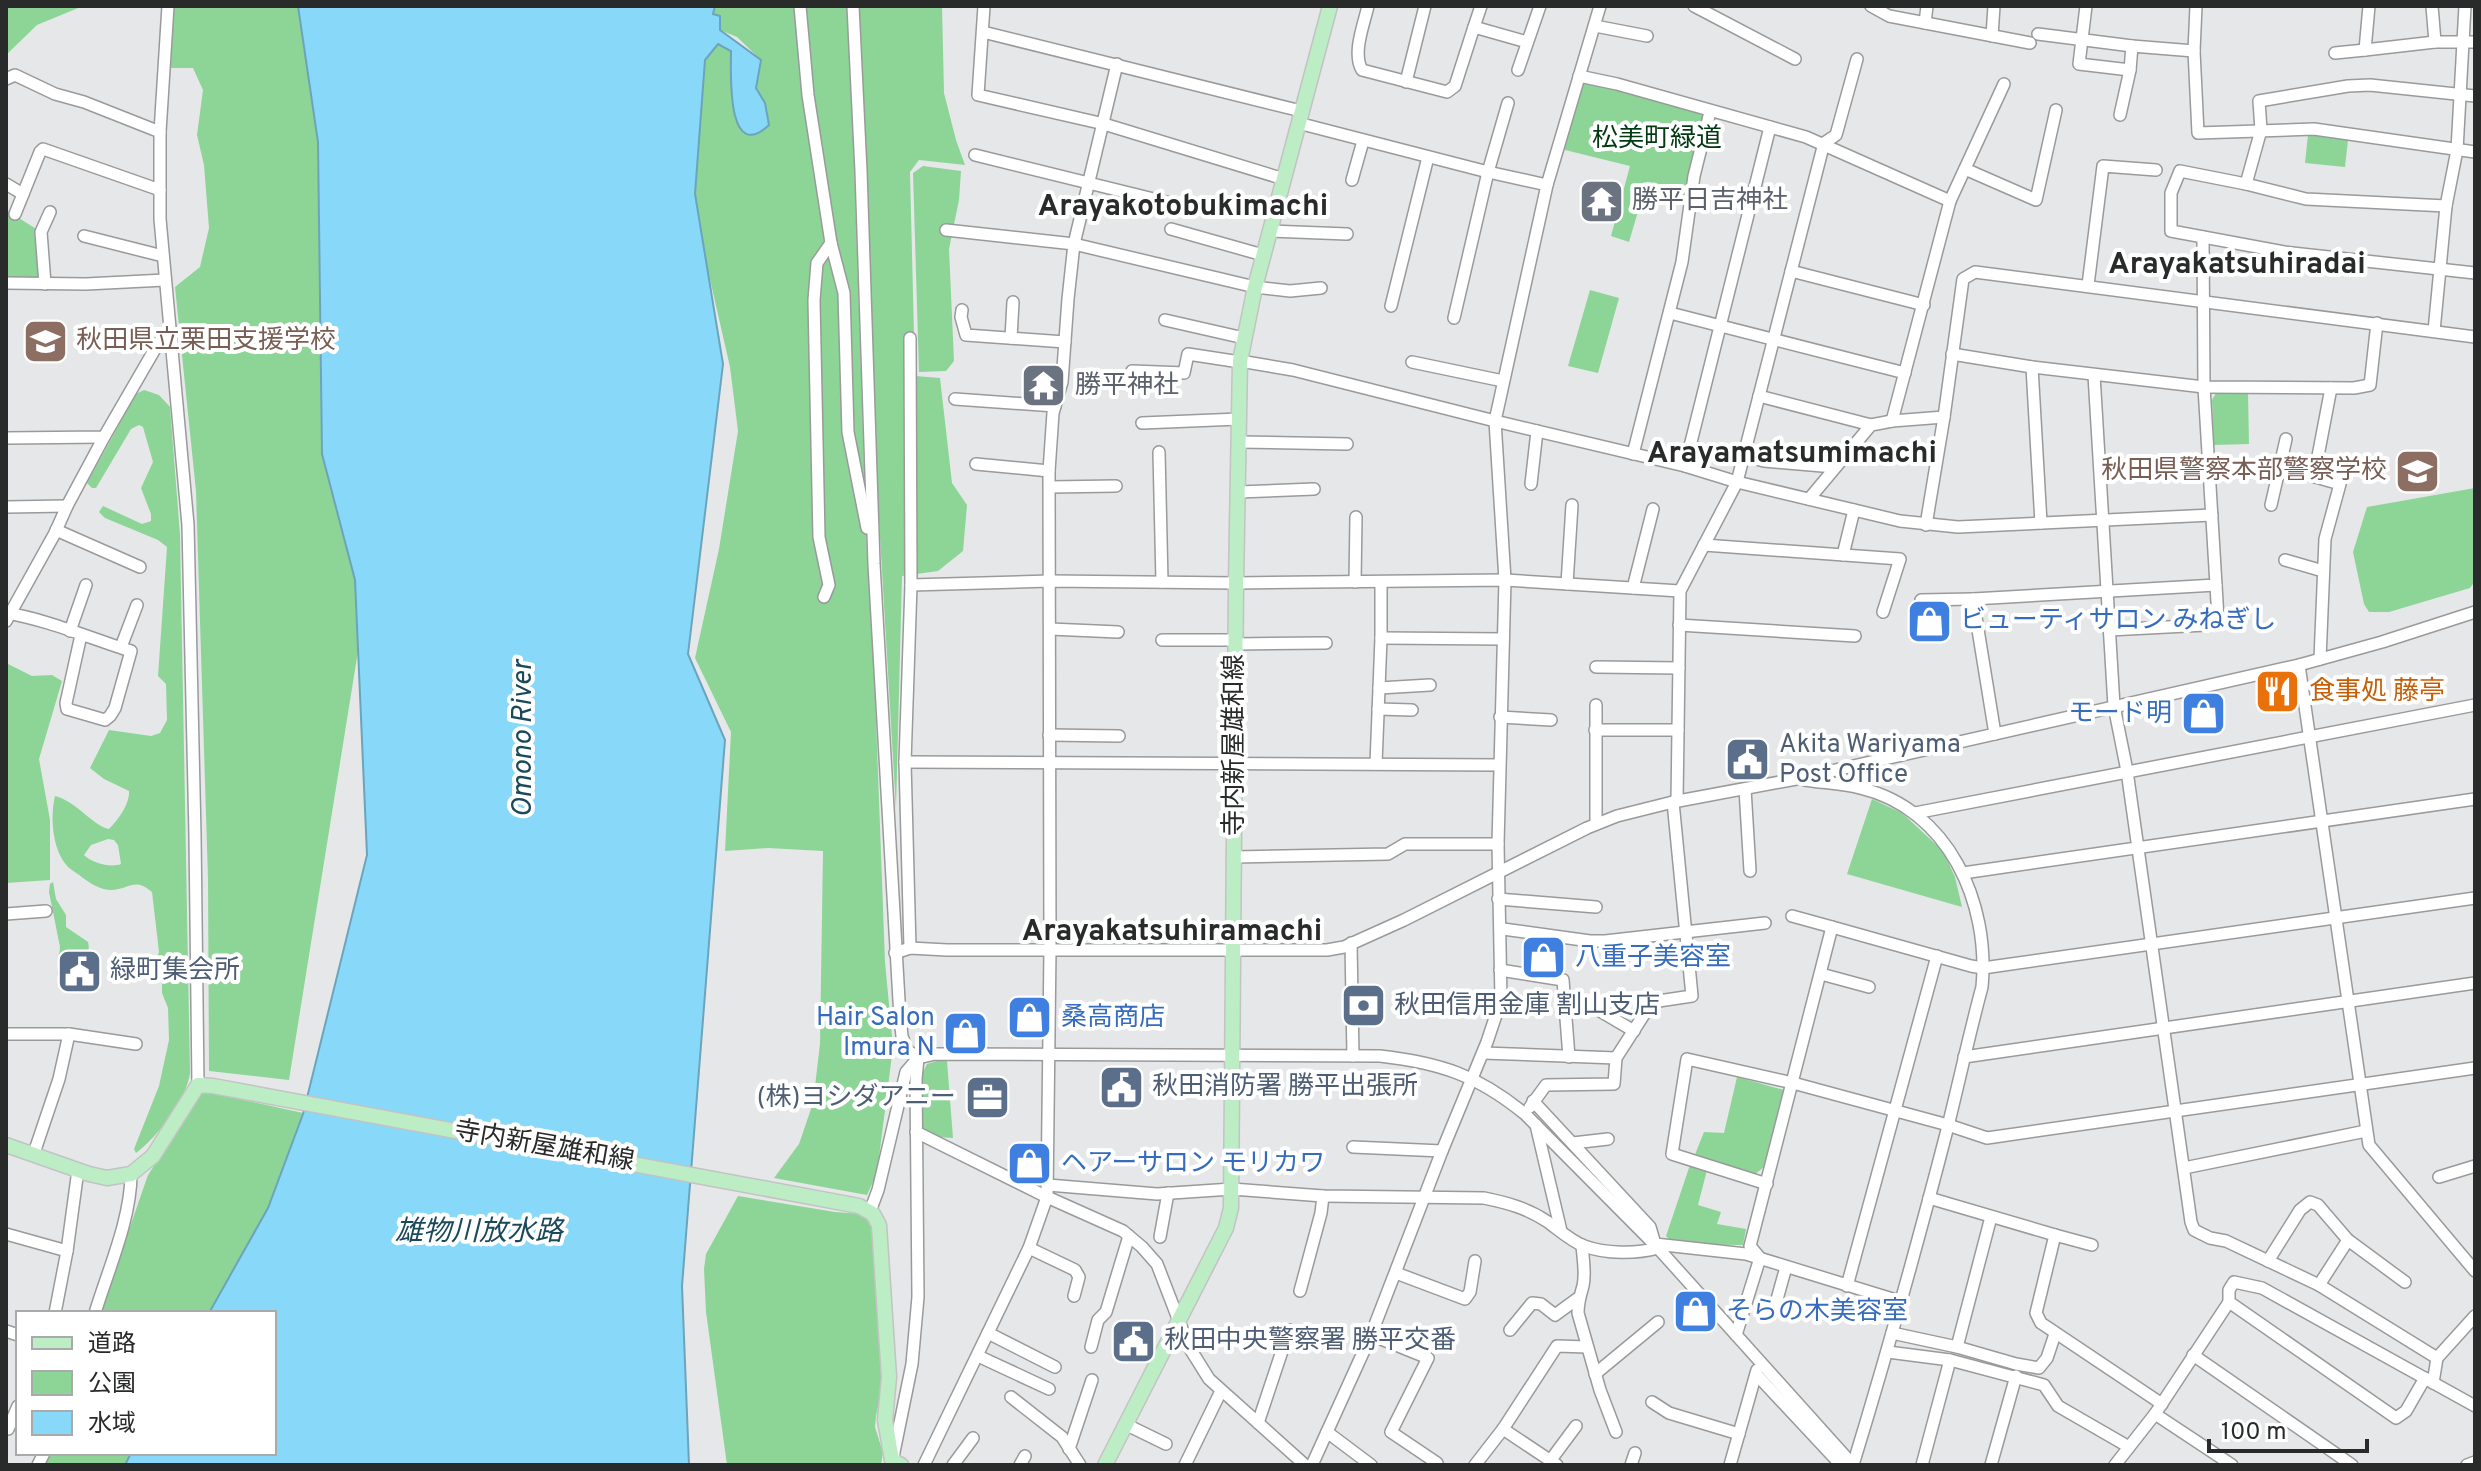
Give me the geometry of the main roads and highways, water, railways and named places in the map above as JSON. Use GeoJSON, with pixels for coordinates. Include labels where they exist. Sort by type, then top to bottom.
{"type":"FeatureCollection","features":[{"type":"Feature","properties":{"kind":"main road","name":"寺内新屋雄和線"},"geometry":{"type":"LineString","coordinates":[[1108,1464],[1125,1424],[1226,1228],[1231,1208],[1240,362],[1263,255],[1330,6]]}},
{"type":"Feature","properties":{"kind":"main road","name":"寺内新屋雄和線"},"geometry":{"type":"LineString","coordinates":[[6,1145],[107,1178],[131,1174],[153,1156],[206,1086],[864,1207],[879,1225],[881,1236],[889,1377],[885,1420],[895,1463]]}},
{"type":"Feature","properties":{"kind":"water","name":"雄物川放水路"},"geometry":{"type":"Polygon","coordinates":[[[298,6],[715,6],[713,14],[720,16],[720,30],[761,60],[756,88],[765,103],[769,125],[755,134],[745,133],[738,124],[732,94],[731,51],[718,44],[705,60],[695,194],[723,364],[688,654],[725,740],[682,1286],[689,1465],[125,1465],[130,1455],[276,1455],[276,1311],[210,1311],[268,1208],[303,1114],[367,855],[355,580],[322,454],[318,142],[298,6]]]}},
{"type":"Feature","properties":{"kind":"place","name":"勝平日吉神社"},"geometry":{"type":"Point","coordinates":[1601,201]}},
{"type":"Feature","properties":{"kind":"place","name":"秋田県立栗田支援学校"},"geometry":{"type":"Point","coordinates":[45,341]}},
{"type":"Feature","properties":{"kind":"place","name":"勝平神社"},"geometry":{"type":"Point","coordinates":[1044,386]}},
{"type":"Feature","properties":{"kind":"place","name":"秋田県警察本部警察学校"},"geometry":{"type":"Point","coordinates":[2418,471]}},
{"type":"Feature","properties":{"kind":"place","name":"ビューティサロン みねぎし"},"geometry":{"type":"Point","coordinates":[1929,621]}},
{"type":"Feature","properties":{"kind":"place","name":"食事処 藤亭"},"geometry":{"type":"Point","coordinates":[2278,692]}},
{"type":"Feature","properties":{"kind":"place","name":"モード明"},"geometry":{"type":"Point","coordinates":[2203,714]}},
{"type":"Feature","properties":{"kind":"place","name":"Akita Wariyama Post Office"},"geometry":{"type":"Point","coordinates":[1748,760]}},
{"type":"Feature","properties":{"kind":"place","name":"八重子美容室"},"geometry":{"type":"Point","coordinates":[1544,958]}},
{"type":"Feature","properties":{"kind":"place","name":"緑町集会所"},"geometry":{"type":"Point","coordinates":[79,971]}},
{"type":"Feature","properties":{"kind":"place","name":"秋田信用金庫 割山支店"},"geometry":{"type":"Point","coordinates":[1363,1006]}},
{"type":"Feature","properties":{"kind":"place","name":"桑高商店"},"geometry":{"type":"Point","coordinates":[1030,1018]}},
{"type":"Feature","properties":{"kind":"place","name":"Hair Salon Imura N"},"geometry":{"type":"Point","coordinates":[966,1033]}},
{"type":"Feature","properties":{"kind":"place","name":"秋田消防署 勝平出張所"},"geometry":{"type":"Point","coordinates":[1121,1087]}},
{"type":"Feature","properties":{"kind":"place","name":"(株)ヨシダアニー"},"geometry":{"type":"Point","coordinates":[987,1098]}},
{"type":"Feature","properties":{"kind":"place","name":"ヘアーサロン モリカワ"},"geometry":{"type":"Point","coordinates":[1030,1164]}},
{"type":"Feature","properties":{"kind":"place","name":"そらの木美容室"},"geometry":{"type":"Point","coordinates":[1695,1312]}},
{"type":"Feature","properties":{"kind":"place","name":"秋田中央警察署 勝平交番"},"geometry":{"type":"Point","coordinates":[1133,1341]}},
{"type":"Feature","properties":{"kind":"district","name":"Arayakotobukimachi"},"geometry":{"type":"Point","coordinates":[1183,207]}},
{"type":"Feature","properties":{"kind":"district","name":"Arayakatsuhiradai"},"geometry":{"type":"Point","coordinates":[2237,265]}},
{"type":"Feature","properties":{"kind":"district","name":"Arayamatsumimachi"},"geometry":{"type":"Point","coordinates":[1792,454]}},
{"type":"Feature","properties":{"kind":"district","name":"Arayakatsuhiramachi"},"geometry":{"type":"Point","coordinates":[1172,932]}},
{"type":"Feature","properties":{"kind":"park label","name":"松美町緑道"},"geometry":{"type":"Point","coordinates":[1657,139]}},
{"type":"Feature","properties":{"kind":"water label","name":"Omono River"},"geometry":{"type":"Point","coordinates":[524,739]}}]}
